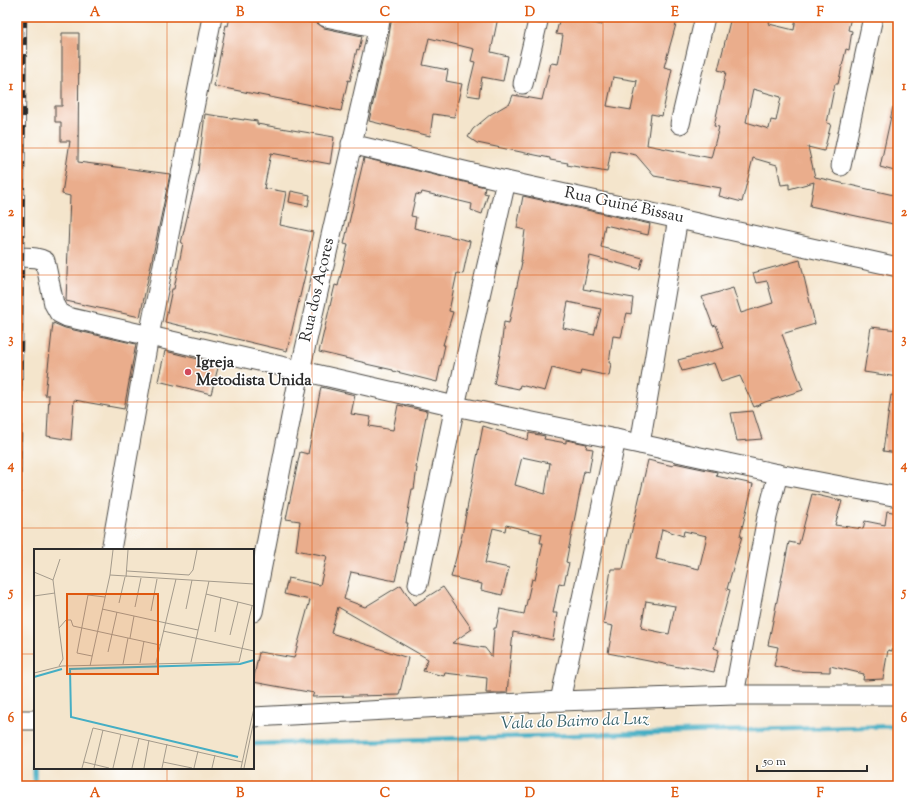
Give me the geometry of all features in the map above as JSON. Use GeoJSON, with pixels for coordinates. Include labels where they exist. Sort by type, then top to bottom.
{"type":"FeatureCollection","features":[{"type":"Feature","properties":{"kind":"street"},"geometry":{"type":"LineString","coordinates":[[111,549],[149,336],[212,17]]}},
{"type":"Feature","properties":{"kind":"street"},"geometry":{"type":"LineString","coordinates":[[326,17],[380,22]]}},
{"type":"Feature","properties":{"kind":"street"},"geometry":{"type":"LineString","coordinates":[[523,84],[539,17]]}},
{"type":"Feature","properties":{"kind":"street"},"geometry":{"type":"LineString","coordinates":[[680,124],[705,17]]}},
{"type":"Feature","properties":{"kind":"street"},"geometry":{"type":"LineString","coordinates":[[841,166],[873,17]]}},
{"type":"Feature","properties":{"kind":"street","name":"Rua dos Açores"},"geometry":{"type":"LineString","coordinates":[[254,607],[300,371],[380,22]]}},
{"type":"Feature","properties":{"kind":"street","name":"Rua Guiné Bissau"},"geometry":{"type":"LineString","coordinates":[[351,144],[506,181],[898,267]]}},
{"type":"Feature","properties":{"kind":"street"},"geometry":{"type":"LineString","coordinates":[[418,584],[455,406],[506,181]]}},
{"type":"Feature","properties":{"kind":"street"},"geometry":{"type":"LineString","coordinates":[[640,444],[678,218]]}},
{"type":"Feature","properties":{"kind":"street"},"geometry":{"type":"LineString","coordinates":[[17,257],[34,258],[45,261],[54,304],[59,313],[67,317],[455,406],[778,474],[898,497]]}},
{"type":"Feature","properties":{"kind":"street"},"geometry":{"type":"LineString","coordinates":[[560,701],[616,440]]}},
{"type":"Feature","properties":{"kind":"street"},"geometry":{"type":"LineString","coordinates":[[734,695],[767,517],[778,474]]}},
{"type":"Feature","properties":{"kind":"street"},"geometry":{"type":"LineString","coordinates":[[254,717],[560,701],[734,695],[898,693]]}},
{"type":"Feature","properties":{"kind":"street"},"geometry":{"type":"LineString","coordinates":[[17,720],[34,720]]}},
{"type":"Feature","properties":{"kind":"building"},"geometry":{"type":"Polygon","coordinates":[[[230,17],[298,17],[309,19],[308,22],[317,23],[324,28],[362,36],[359,50],[357,49],[350,81],[348,80],[341,111],[214,86],[226,25],[228,26],[230,17]]]}},
{"type":"Feature","properties":{"kind":"building"},"geometry":{"type":"Polygon","coordinates":[[[392,17],[498,17],[491,52],[508,56],[503,81],[482,77],[479,97],[467,95],[475,62],[471,61],[474,49],[429,38],[423,65],[448,70],[446,81],[462,84],[454,117],[433,114],[430,136],[369,121],[383,58],[385,58],[392,17]]]}},
{"type":"Feature","properties":{"kind":"building"},"geometry":{"type":"Polygon","coordinates":[[[560,17],[602,25],[603,17],[678,17],[664,67],[672,69],[662,116],[651,114],[647,145],[711,158],[719,127],[714,126],[726,72],[718,70],[731,17],[770,17],[769,24],[794,30],[796,17],[851,17],[848,30],[852,31],[849,50],[846,49],[838,84],[835,84],[827,123],[831,124],[824,151],[808,147],[815,177],[898,196],[898,225],[810,206],[814,182],[789,189],[789,184],[781,185],[777,165],[753,158],[742,202],[719,196],[721,188],[654,176],[636,155],[611,150],[607,172],[567,165],[568,163],[550,160],[550,158],[477,143],[468,137],[473,129],[491,114],[510,103],[513,95],[542,100],[551,63],[558,64],[563,35],[556,34],[560,17]],[[613,77],[607,106],[631,110],[637,81],[613,77]],[[753,89],[746,122],[769,129],[771,120],[776,121],[781,97],[753,89]]]}},
{"type":"Feature","properties":{"kind":"building"},"geometry":{"type":"Polygon","coordinates":[[[62,33],[79,33],[78,162],[170,174],[140,317],[66,301],[70,196],[62,194],[70,141],[61,141],[61,122],[55,122],[55,106],[62,106],[62,33]]]}},
{"type":"Feature","properties":{"kind":"building"},"geometry":{"type":"Polygon","coordinates":[[[893,107],[898,108],[898,172],[880,167],[893,107]]]}},
{"type":"Feature","properties":{"kind":"building"},"geometry":{"type":"Polygon","coordinates":[[[205,114],[257,121],[257,124],[334,137],[330,164],[271,153],[264,188],[286,192],[280,225],[313,232],[304,271],[306,271],[287,351],[165,322],[172,289],[174,289],[183,243],[181,243],[198,171],[205,114]]]}},
{"type":"Feature","properties":{"kind":"building"},"geometry":{"type":"Polygon","coordinates":[[[364,158],[485,187],[484,193],[488,194],[482,214],[471,210],[472,204],[422,192],[421,195],[416,194],[411,216],[416,217],[414,228],[470,241],[463,274],[457,273],[449,311],[453,312],[443,345],[445,345],[437,382],[319,352],[335,285],[338,286],[348,245],[344,244],[364,158]]]}},
{"type":"Feature","properties":{"kind":"building"},"geometry":{"type":"Polygon","coordinates":[[[291,191],[310,195],[308,206],[289,202],[291,191]]]}},
{"type":"Feature","properties":{"kind":"building"},"geometry":{"type":"Polygon","coordinates":[[[523,196],[650,224],[648,235],[605,225],[601,247],[643,258],[640,269],[590,256],[583,289],[633,298],[631,314],[627,313],[621,337],[613,336],[609,363],[611,363],[609,376],[581,370],[580,375],[552,368],[545,391],[520,385],[519,389],[494,384],[501,349],[504,322],[509,323],[522,262],[525,230],[517,228],[523,196]],[[568,302],[563,328],[594,335],[601,309],[568,302]]]}},
{"type":"Feature","properties":{"kind":"building"},"geometry":{"type":"Polygon","coordinates":[[[800,260],[815,324],[782,334],[803,390],[754,407],[740,376],[721,382],[714,363],[682,371],[678,360],[724,348],[716,325],[713,326],[702,297],[733,288],[741,313],[773,303],[767,281],[756,283],[753,273],[800,260]]]}},
{"type":"Feature","properties":{"kind":"building"},"geometry":{"type":"Polygon","coordinates":[[[53,323],[65,328],[136,344],[124,409],[74,400],[71,440],[47,436],[49,395],[45,395],[53,323]]]}},
{"type":"Feature","properties":{"kind":"building"},"geometry":{"type":"Polygon","coordinates":[[[871,327],[898,330],[898,377],[864,372],[871,327]]]}},
{"type":"Feature","properties":{"kind":"building","name":"Igreja Metodista Unida"},"geometry":{"type":"Polygon","coordinates":[[[165,351],[219,364],[211,394],[158,381],[165,351]]]}},
{"type":"Feature","properties":{"kind":"building"},"geometry":{"type":"Polygon","coordinates":[[[321,387],[355,395],[351,414],[371,417],[369,426],[393,430],[398,405],[427,411],[416,468],[414,489],[412,489],[406,523],[408,523],[395,581],[351,572],[344,599],[365,607],[401,585],[414,605],[443,587],[472,629],[452,643],[485,648],[492,657],[494,628],[496,628],[500,609],[524,614],[532,579],[535,580],[543,543],[540,543],[542,534],[506,525],[505,531],[493,528],[485,563],[509,568],[502,595],[481,590],[482,584],[451,577],[462,535],[483,426],[528,440],[529,433],[545,436],[544,439],[566,443],[566,440],[587,444],[586,448],[593,449],[589,472],[584,471],[566,562],[569,563],[564,584],[559,583],[553,613],[557,613],[553,640],[513,632],[507,693],[486,693],[487,678],[445,673],[444,676],[423,671],[428,659],[338,607],[331,633],[408,658],[399,695],[312,697],[314,693],[254,682],[259,652],[294,658],[310,600],[284,594],[288,578],[320,585],[327,556],[296,550],[300,521],[286,519],[300,452],[308,454],[321,387]],[[522,457],[515,485],[545,494],[550,463],[522,457]]]}},
{"type":"Feature","properties":{"kind":"building"},"geometry":{"type":"Polygon","coordinates":[[[891,395],[898,396],[898,453],[883,451],[891,395]]]}},
{"type":"Feature","properties":{"kind":"building"},"geometry":{"type":"Polygon","coordinates":[[[753,411],[762,439],[737,441],[731,413],[753,411]]]}},
{"type":"Feature","properties":{"kind":"building"},"geometry":{"type":"Polygon","coordinates":[[[648,460],[673,466],[674,463],[717,472],[716,476],[753,484],[740,536],[742,536],[727,589],[730,590],[714,648],[719,650],[714,672],[685,666],[684,668],[608,653],[613,626],[603,624],[611,569],[623,569],[648,460]],[[662,529],[656,559],[699,569],[707,536],[684,531],[683,536],[662,529]],[[646,601],[641,628],[669,634],[675,606],[646,601]]]}},
{"type":"Feature","properties":{"kind":"building"},"geometry":{"type":"Polygon","coordinates":[[[812,494],[842,501],[835,525],[863,529],[865,521],[885,525],[887,511],[898,513],[898,622],[892,651],[888,650],[883,679],[863,680],[864,674],[830,666],[830,672],[796,671],[774,666],[778,647],[768,645],[789,542],[799,544],[812,494]]]}},
{"type":"Feature","properties":{"kind":"waterway","name":"Vala do Bairro da Luz"},"geometry":{"type":"LineString","coordinates":[[254,744],[898,726]]}},
{"type":"Feature","properties":{"kind":"waterway"},"geometry":{"type":"LineString","coordinates":[[35,769],[35,786]]}},
{"type":"Feature","properties":{"kind":"railway"},"geometry":{"type":"LineString","coordinates":[[17,666],[25,17]]}},
{"type":"Feature","properties":{"kind":"place","name":"Igreja Metodista Unida"},"geometry":{"type":"Point","coordinates":[188,372]}}]}
